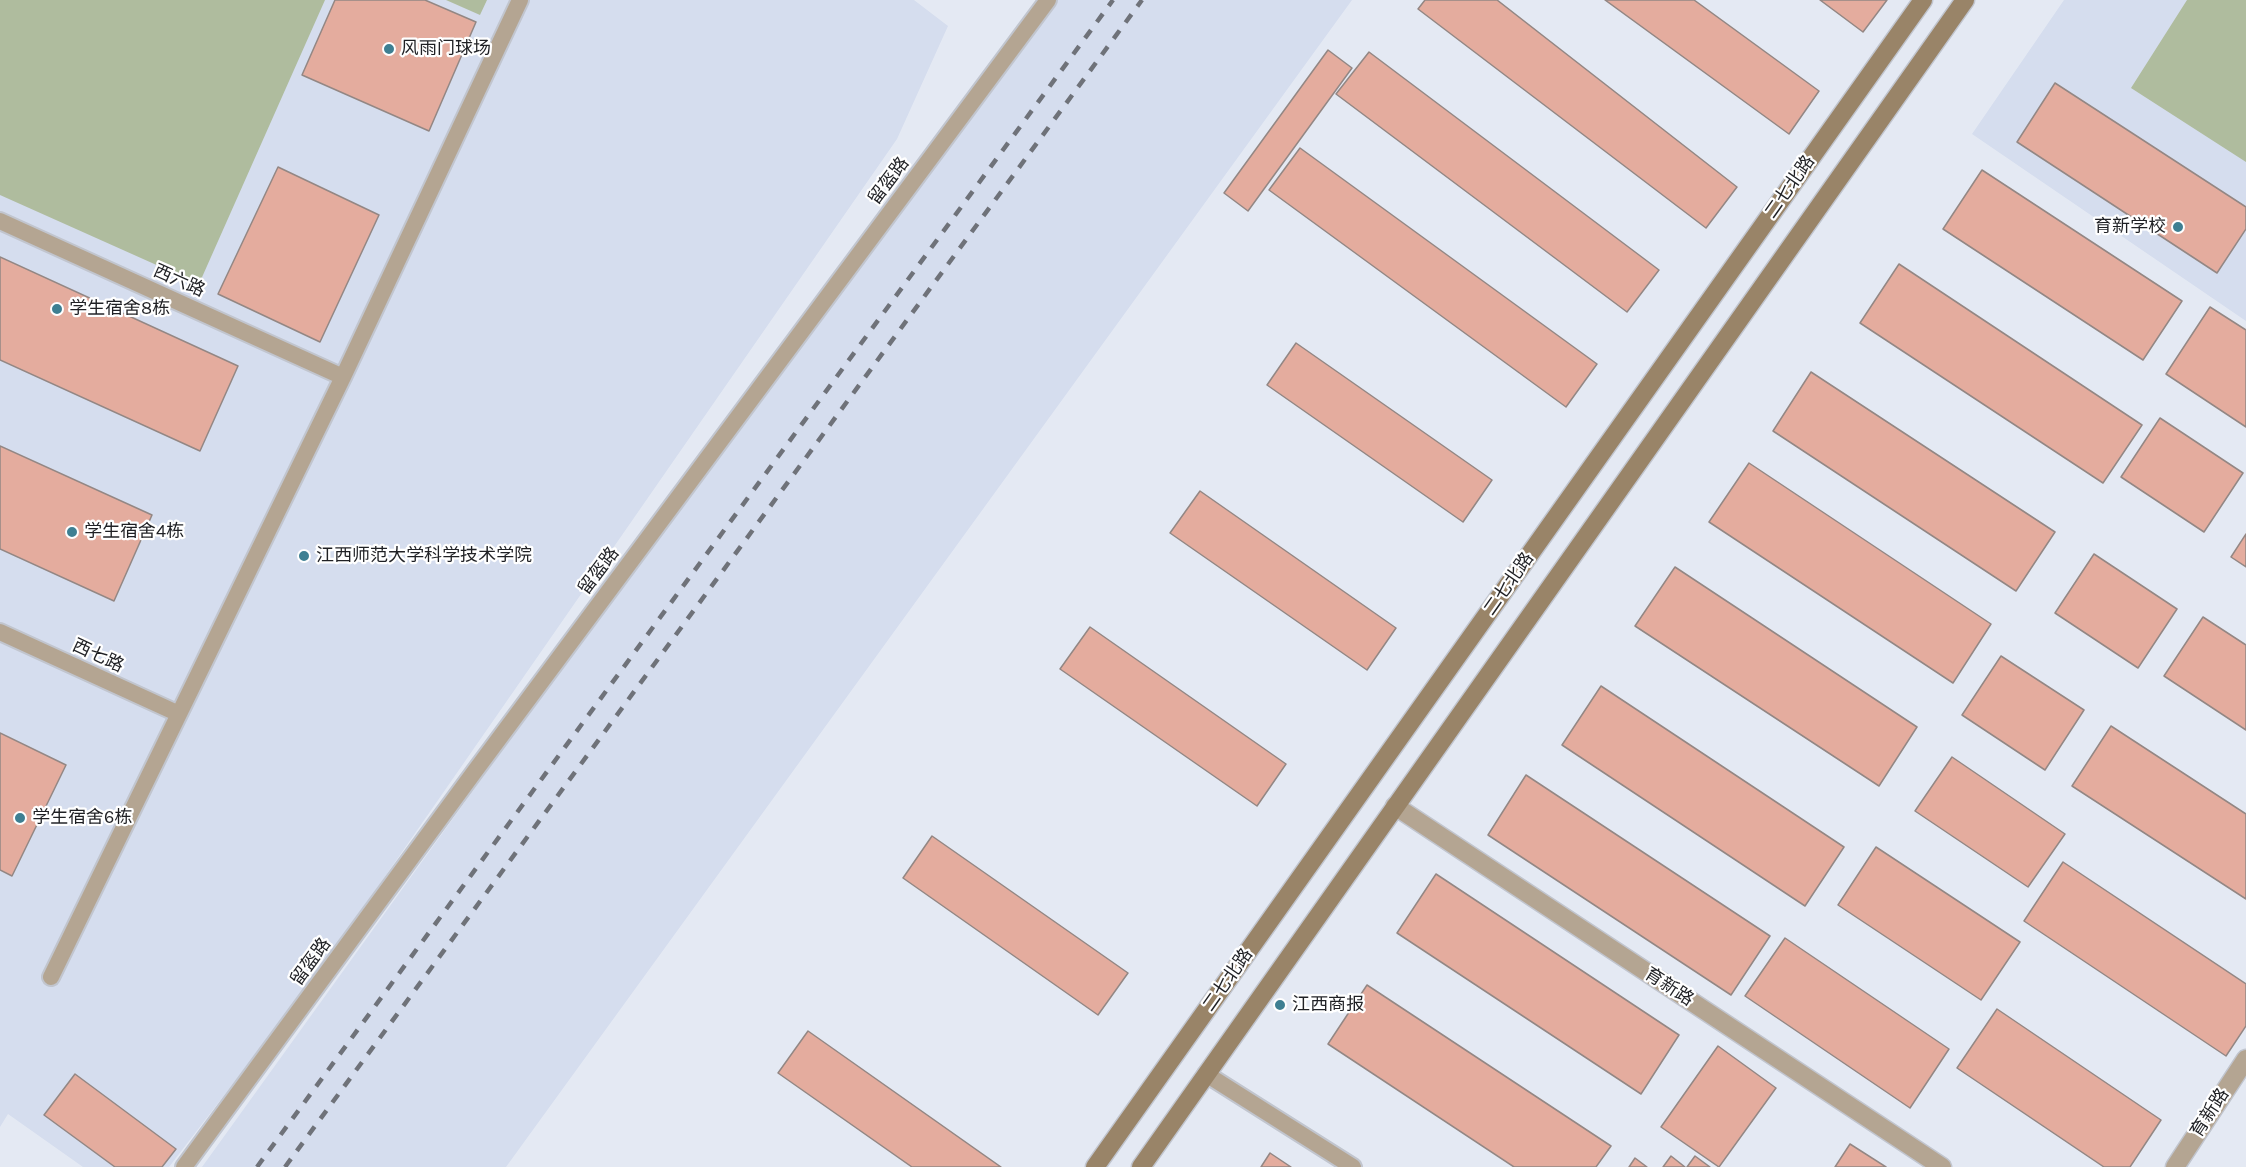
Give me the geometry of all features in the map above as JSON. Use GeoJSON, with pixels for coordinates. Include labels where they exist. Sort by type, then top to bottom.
{"type":"FeatureCollection","features":[{"type":"Feature","properties":{"kind":"main road","name":"二七北路"},"geometry":{"type":"LineString","coordinates":[[1095,1167],[1923,0]]}},
{"type":"Feature","properties":{"kind":"main road","name":"二七北路"},"geometry":{"type":"LineString","coordinates":[[1140,1167],[1965,0]]}},
{"type":"Feature","properties":{"kind":"street","name":"育新路"},"geometry":{"type":"LineString","coordinates":[[1395,806],[1942,1167]]}},
{"type":"Feature","properties":{"kind":"street","name":"育新路"},"geometry":{"type":"LineString","coordinates":[[2175,1167],[2246,1059]]}},
{"type":"Feature","properties":{"kind":"lane"},"geometry":{"type":"LineString","coordinates":[[51,977],[343,377],[520,0]]}},
{"type":"Feature","properties":{"kind":"lane","name":"留盔路"},"geometry":{"type":"LineString","coordinates":[[184,1167],[1048,0]]}},
{"type":"Feature","properties":{"kind":"lane","name":"西六路"},"geometry":{"type":"LineString","coordinates":[[0,221],[343,377]]}},
{"type":"Feature","properties":{"kind":"lane","name":"西七路"},"geometry":{"type":"LineString","coordinates":[[0,632],[179,714]]}},
{"type":"Feature","properties":{"kind":"lane"},"geometry":{"type":"LineString","coordinates":[[1206,1074],[1353,1167]]}},
{"type":"Feature","properties":{"kind":"shaded area","name":"江西师范大学科学技术学院"},"geometry":{"type":"Polygon","coordinates":[[[0,0],[914,0],[948,26],[897,139],[318,973],[169,1167],[83,1167],[8,1114],[0,1127],[0,0]]]}},
{"type":"Feature","properties":{"kind":"shaded area"},"geometry":{"type":"Polygon","coordinates":[[[1054,0],[1352,0],[506,1167],[202,1167],[655,538],[1054,0]]]}},
{"type":"Feature","properties":{"kind":"shaded area","name":"育新学校"},"geometry":{"type":"Polygon","coordinates":[[[2064,0],[2246,0],[2246,321],[1972,134],[2064,0]]]}},
{"type":"Feature","properties":{"kind":"green space"},"geometry":{"type":"Polygon","coordinates":[[[0,0],[325,0],[199,284],[0,195],[0,0]]]}},
{"type":"Feature","properties":{"kind":"green space"},"geometry":{"type":"Polygon","coordinates":[[[446,0],[487,0],[480,15],[446,0]]]}},
{"type":"Feature","properties":{"kind":"green space"},"geometry":{"type":"Polygon","coordinates":[[[2187,0],[2246,0],[2246,162],[2131,88],[2187,0]]]}},
{"type":"Feature","properties":{"kind":"building","name":"风雨门球场"},"geometry":{"type":"Polygon","coordinates":[[[335,0],[425,0],[476,22],[429,131],[302,75],[335,0]]]}},
{"type":"Feature","properties":{"kind":"building"},"geometry":{"type":"Polygon","coordinates":[[[1425,0],[1497,0],[1737,187],[1706,228],[1418,9],[1425,0]]]}},
{"type":"Feature","properties":{"kind":"building"},"geometry":{"type":"Polygon","coordinates":[[[1605,0],[1694,0],[1819,91],[1789,134],[1605,0]]]}},
{"type":"Feature","properties":{"kind":"building"},"geometry":{"type":"Polygon","coordinates":[[[1820,0],[1887,0],[1863,32],[1820,0]]]}},
{"type":"Feature","properties":{"kind":"building"},"geometry":{"type":"Polygon","coordinates":[[[1328,50],[1352,68],[1248,211],[1224,193],[1328,50]]]}},
{"type":"Feature","properties":{"kind":"building"},"geometry":{"type":"Polygon","coordinates":[[[1369,52],[1659,270],[1627,312],[1336,94],[1369,52]]]}},
{"type":"Feature","properties":{"kind":"building"},"geometry":{"type":"Polygon","coordinates":[[[2055,83],[2246,207],[2246,229],[2217,273],[2017,142],[2055,83]]]}},
{"type":"Feature","properties":{"kind":"building"},"geometry":{"type":"Polygon","coordinates":[[[1300,148],[1597,364],[1566,407],[1269,190],[1300,148]]]}},
{"type":"Feature","properties":{"kind":"building"},"geometry":{"type":"Polygon","coordinates":[[[278,167],[379,215],[320,342],[218,294],[278,167]]]}},
{"type":"Feature","properties":{"kind":"building"},"geometry":{"type":"Polygon","coordinates":[[[1982,170],[2182,301],[2143,360],[1943,229],[1982,170]]]}},
{"type":"Feature","properties":{"kind":"building","name":"学生宿舍8栋"},"geometry":{"type":"Polygon","coordinates":[[[0,257],[238,366],[200,451],[0,360],[0,257]]]}},
{"type":"Feature","properties":{"kind":"building"},"geometry":{"type":"Polygon","coordinates":[[[1899,264],[2142,425],[2103,483],[1860,323],[1899,264]]]}},
{"type":"Feature","properties":{"kind":"building"},"geometry":{"type":"Polygon","coordinates":[[[2210,307],[2246,330],[2246,427],[2166,374],[2210,307]]]}},
{"type":"Feature","properties":{"kind":"building"},"geometry":{"type":"Polygon","coordinates":[[[1296,343],[1492,480],[1463,522],[1267,385],[1296,343]]]}},
{"type":"Feature","properties":{"kind":"building"},"geometry":{"type":"Polygon","coordinates":[[[1811,372],[2055,532],[2016,591],[1773,431],[1811,372]]]}},
{"type":"Feature","properties":{"kind":"building"},"geometry":{"type":"Polygon","coordinates":[[[2160,418],[2243,473],[2204,532],[2121,477],[2160,418]]]}},
{"type":"Feature","properties":{"kind":"building","name":"学生宿舍4栋"},"geometry":{"type":"Polygon","coordinates":[[[0,446],[152,515],[114,601],[0,549],[0,446]]]}},
{"type":"Feature","properties":{"kind":"building"},"geometry":{"type":"Polygon","coordinates":[[[1749,463],[1991,624],[1953,683],[1709,522],[1749,463]]]}},
{"type":"Feature","properties":{"kind":"building"},"geometry":{"type":"Polygon","coordinates":[[[1200,491],[1396,628],[1367,670],[1170,533],[1200,491]]]}},
{"type":"Feature","properties":{"kind":"building"},"geometry":{"type":"Polygon","coordinates":[[[2246,534],[2246,567],[2231,557],[2246,534]]]}},
{"type":"Feature","properties":{"kind":"building"},"geometry":{"type":"Polygon","coordinates":[[[2094,554],[2177,609],[2138,668],[2055,613],[2094,554]]]}},
{"type":"Feature","properties":{"kind":"building"},"geometry":{"type":"Polygon","coordinates":[[[1675,567],[1917,727],[1879,786],[1635,626],[1675,567]]]}},
{"type":"Feature","properties":{"kind":"building"},"geometry":{"type":"Polygon","coordinates":[[[2203,617],[2246,645],[2246,730],[2164,676],[2203,617]]]}},
{"type":"Feature","properties":{"kind":"building"},"geometry":{"type":"Polygon","coordinates":[[[1090,627],[1286,764],[1257,806],[1060,669],[1090,627]]]}},
{"type":"Feature","properties":{"kind":"building"},"geometry":{"type":"Polygon","coordinates":[[[2001,656],[2084,710],[2045,770],[1962,715],[2001,656]]]}},
{"type":"Feature","properties":{"kind":"building"},"geometry":{"type":"Polygon","coordinates":[[[1601,686],[1844,847],[1805,906],[1562,745],[1601,686]]]}},
{"type":"Feature","properties":{"kind":"building"},"geometry":{"type":"Polygon","coordinates":[[[2111,726],[2246,814],[2246,899],[2072,786],[2111,726]]]}},
{"type":"Feature","properties":{"kind":"building","name":"学生宿舍6栋"},"geometry":{"type":"Polygon","coordinates":[[[0,733],[66,765],[12,876],[0,870],[0,733]]]}},
{"type":"Feature","properties":{"kind":"building"},"geometry":{"type":"Polygon","coordinates":[[[1952,757],[2065,834],[2028,887],[1915,811],[1952,757]]]}},
{"type":"Feature","properties":{"kind":"building"},"geometry":{"type":"Polygon","coordinates":[[[1526,775],[1770,936],[1731,995],[1488,835],[1526,775]]]}},
{"type":"Feature","properties":{"kind":"building"},"geometry":{"type":"Polygon","coordinates":[[[932,836],[1128,973],[1098,1015],[903,878],[932,836]]]}},
{"type":"Feature","properties":{"kind":"building"},"geometry":{"type":"Polygon","coordinates":[[[1876,847],[2020,942],[1981,1000],[1838,905],[1876,847]]]}},
{"type":"Feature","properties":{"kind":"building"},"geometry":{"type":"Polygon","coordinates":[[[2063,862],[2246,984],[2246,1026],[2226,1056],[2024,921],[2063,862]]]}},
{"type":"Feature","properties":{"kind":"building"},"geometry":{"type":"Polygon","coordinates":[[[1436,874],[1679,1035],[1641,1094],[1397,933],[1436,874]]]}},
{"type":"Feature","properties":{"kind":"building"},"geometry":{"type":"Polygon","coordinates":[[[1785,938],[1949,1049],[1910,1108],[1745,996],[1785,938]]]}},
{"type":"Feature","properties":{"kind":"building"},"geometry":{"type":"Polygon","coordinates":[[[1367,985],[1611,1146],[1596,1167],[1514,1167],[1328,1044],[1367,985]]]}},
{"type":"Feature","properties":{"kind":"building"},"geometry":{"type":"Polygon","coordinates":[[[1997,1009],[2161,1120],[2130,1167],[2104,1167],[1957,1068],[1997,1009]]]}},
{"type":"Feature","properties":{"kind":"building"},"geometry":{"type":"Polygon","coordinates":[[[808,1031],[1001,1167],[912,1167],[778,1073],[808,1031]]]}},
{"type":"Feature","properties":{"kind":"building"},"geometry":{"type":"Polygon","coordinates":[[[1718,1046],[1776,1088],[1719,1167],[1661,1127],[1718,1046]]]}},
{"type":"Feature","properties":{"kind":"building"},"geometry":{"type":"Polygon","coordinates":[[[75,1074],[176,1149],[162,1167],[115,1167],[44,1115],[75,1074]]]}},
{"type":"Feature","properties":{"kind":"building"},"geometry":{"type":"Polygon","coordinates":[[[1850,1144],[1886,1167],[1835,1167],[1850,1144]]]}},
{"type":"Feature","properties":{"kind":"building"},"geometry":{"type":"Polygon","coordinates":[[[1270,1153],[1291,1167],[1261,1167],[1270,1153]]]}},
{"type":"Feature","properties":{"kind":"building"},"geometry":{"type":"Polygon","coordinates":[[[1671,1156],[1685,1167],[1663,1167],[1671,1156]]]}},
{"type":"Feature","properties":{"kind":"building"},"geometry":{"type":"Polygon","coordinates":[[[1695,1156],[1710,1167],[1687,1167],[1695,1156]]]}},
{"type":"Feature","properties":{"kind":"building"},"geometry":{"type":"Polygon","coordinates":[[[1635,1158],[1647,1167],[1629,1167],[1635,1158]]]}},
{"type":"Feature","properties":{"kind":"railway"},"geometry":{"type":"LineString","coordinates":[[257,1167],[1113,0]]}},
{"type":"Feature","properties":{"kind":"railway"},"geometry":{"type":"LineString","coordinates":[[285,1167],[1142,0]]}},
{"type":"Feature","properties":{"kind":"place","name":"风雨门球场"},"geometry":{"type":"Point","coordinates":[389,49]}},
{"type":"Feature","properties":{"kind":"place","name":"育新学校"},"geometry":{"type":"Point","coordinates":[2178,227]}},
{"type":"Feature","properties":{"kind":"place","name":"学生宿舍8栋"},"geometry":{"type":"Point","coordinates":[57,309]}},
{"type":"Feature","properties":{"kind":"place","name":"学生宿舍4栋"},"geometry":{"type":"Point","coordinates":[72,532]}},
{"type":"Feature","properties":{"kind":"place","name":"江西师范大学科学技术学院"},"geometry":{"type":"Point","coordinates":[304,556]}},
{"type":"Feature","properties":{"kind":"place","name":"学生宿舍6栋"},"geometry":{"type":"Point","coordinates":[20,818]}},
{"type":"Feature","properties":{"kind":"place","name":"江西商报"},"geometry":{"type":"Point","coordinates":[1280,1005]}}]}
